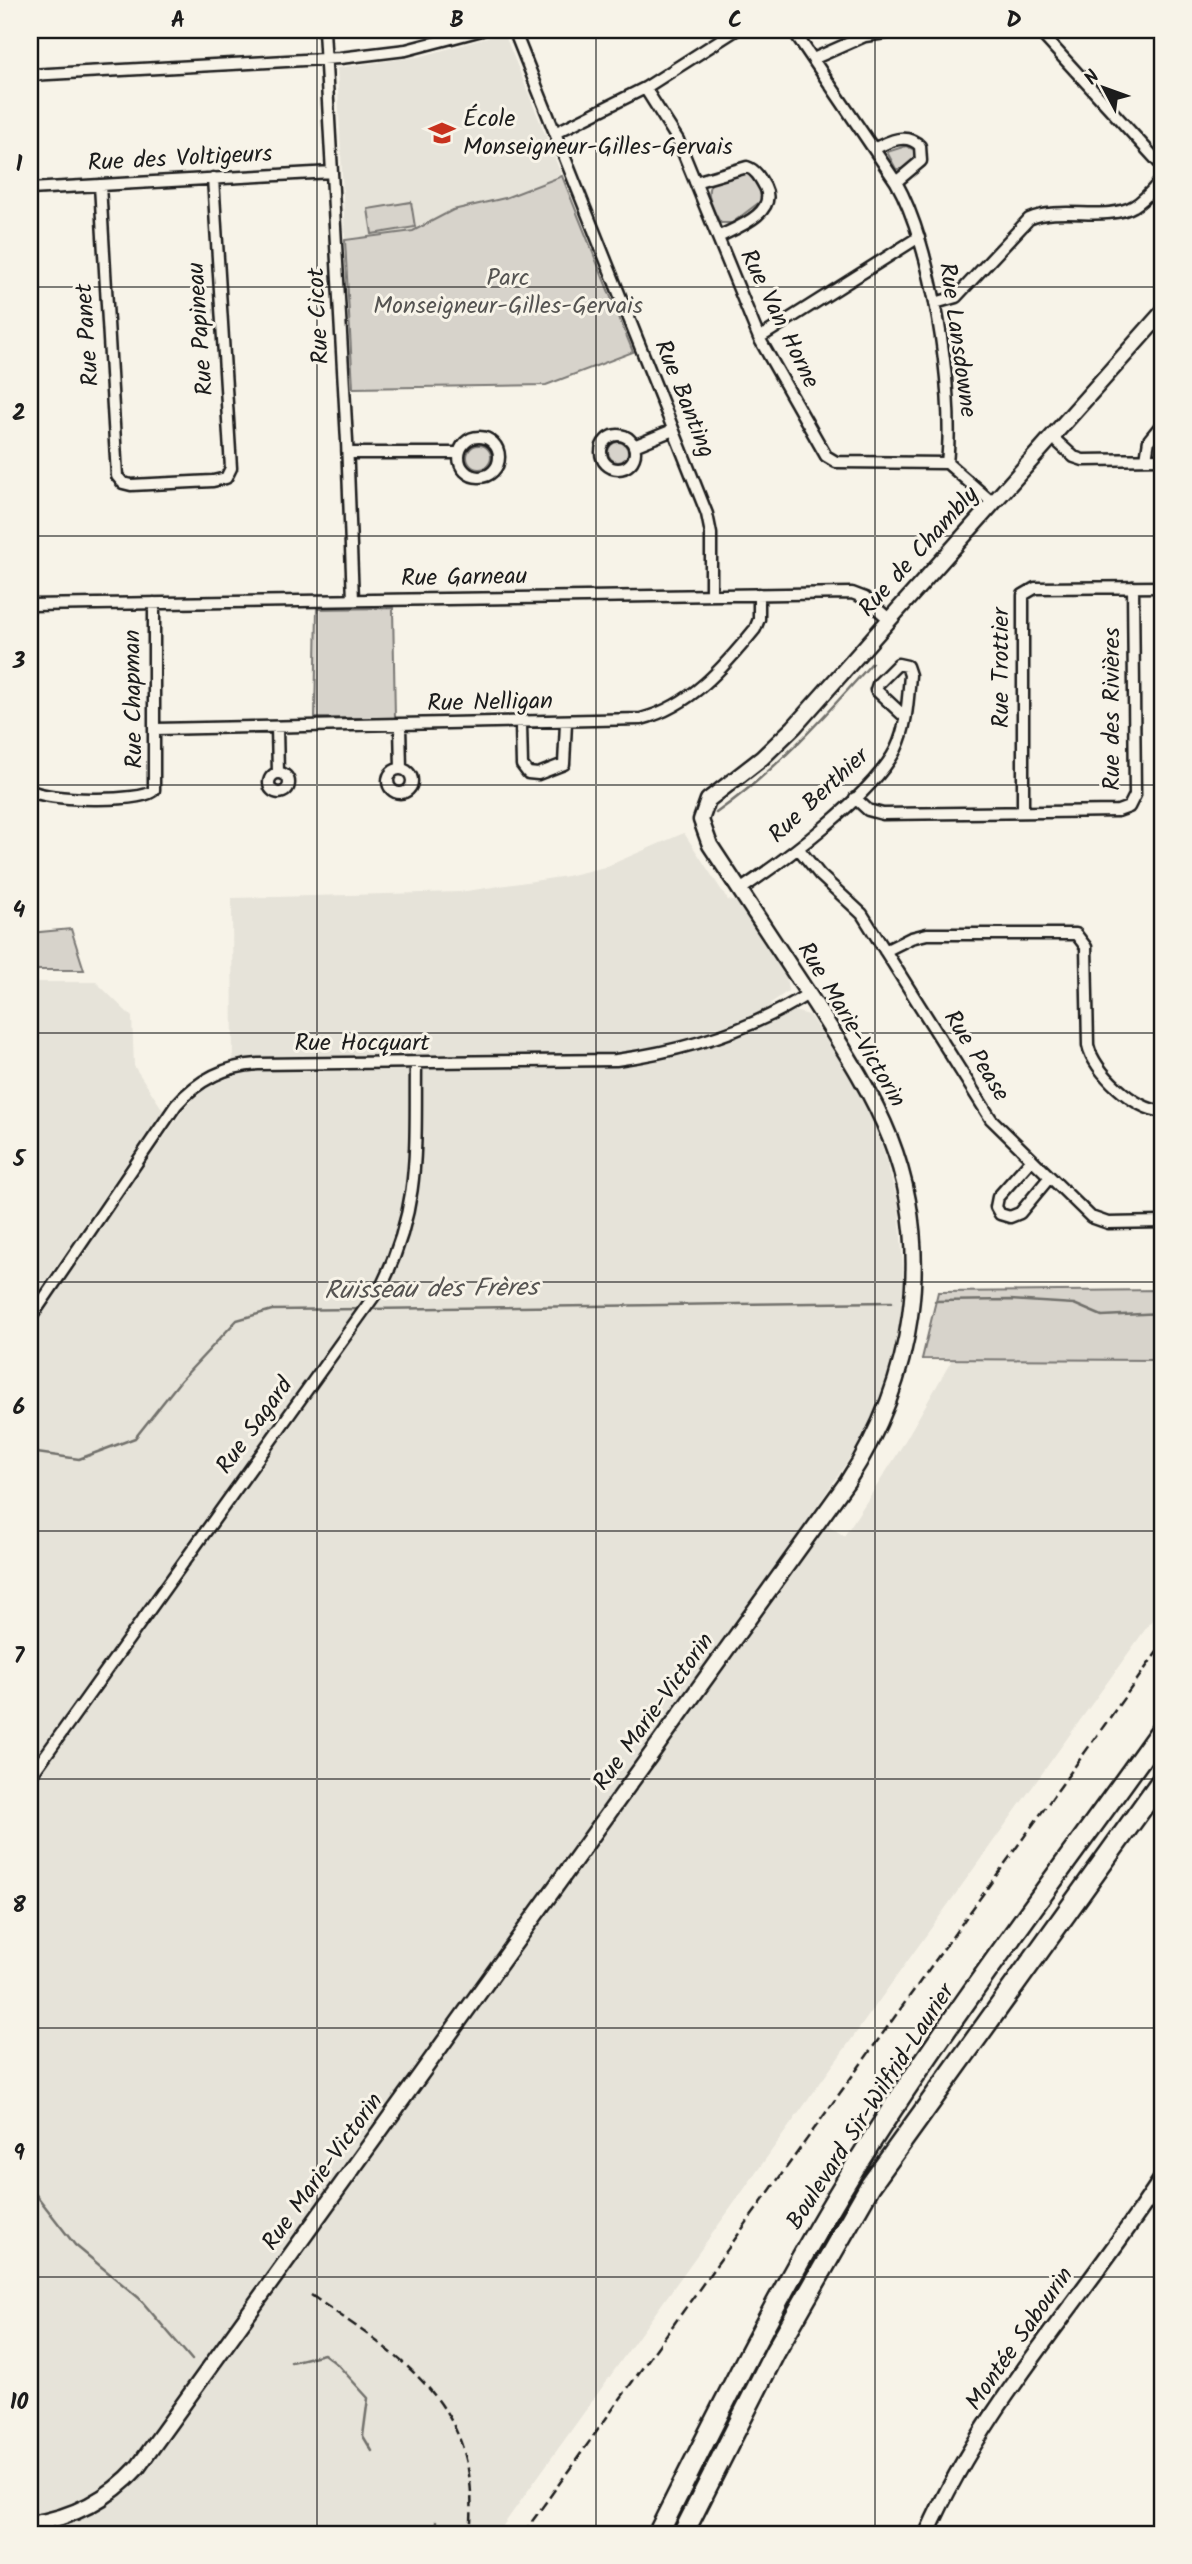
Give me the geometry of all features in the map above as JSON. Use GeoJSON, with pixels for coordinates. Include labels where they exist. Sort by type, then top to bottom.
{"type":"FeatureCollection","features":[{"type":"Feature","properties":{"kind":"highway","name":"Boulevard Sir-Wilfrid-Laurier"},"geometry":{"type":"LineString","coordinates":[[658,2534],[737,2377],[810,2244],[894,2107],[1162,1729]]}},
{"type":"Feature","properties":{"kind":"highway","name":"Boulevard Sir-Wilfrid-Laurier"},"geometry":{"type":"LineString","coordinates":[[683,2534],[779,2346],[870,2186],[1162,1780]]}},
{"type":"Feature","properties":{"kind":"highway"},"geometry":{"type":"LineString","coordinates":[[644,2534],[737,2377]]}},
{"type":"Feature","properties":{"kind":"street","name":"Rue Cicot"},"geometry":{"type":"LineString","coordinates":[[324,30],[348,453],[353,600]]}},
{"type":"Feature","properties":{"kind":"street"},"geometry":{"type":"LineString","coordinates":[[30,75],[326,59],[406,50],[482,30]]}},
{"type":"Feature","properties":{"kind":"street","name":"Rue Banting"},"geometry":{"type":"LineString","coordinates":[[514,30],[708,521],[712,595]]}},
{"type":"Feature","properties":{"kind":"street"},"geometry":{"type":"LineString","coordinates":[[555,133],[645,89],[736,30]]}},
{"type":"Feature","properties":{"kind":"street","name":"Rue Lansdowne"},"geometry":{"type":"LineString","coordinates":[[793,30],[896,182],[919,237],[935,303],[947,409],[947,463]]}},
{"type":"Feature","properties":{"kind":"street"},"geometry":{"type":"LineString","coordinates":[[813,59],[865,36],[905,30]]}},
{"type":"Feature","properties":{"kind":"street"},"geometry":{"type":"LineString","coordinates":[[1038,30],[1160,160]]}},
{"type":"Feature","properties":{"kind":"street","name":"Rue Van Horne"},"geometry":{"type":"LineString","coordinates":[[645,89],[676,135],[759,338],[831,460],[947,463]]}},
{"type":"Feature","properties":{"kind":"street"},"geometry":{"type":"LineString","coordinates":[[874,149],[904,138],[914,140],[920,146],[921,161],[896,182]]}},
{"type":"Feature","properties":{"kind":"street"},"geometry":{"type":"LineString","coordinates":[[695,182],[744,166],[757,173],[766,190],[768,199],[762,211],[718,237]]}},
{"type":"Feature","properties":{"kind":"street","name":"Rue des Voltigeurs"},"geometry":{"type":"LineString","coordinates":[[30,189],[332,172]]}},
{"type":"Feature","properties":{"kind":"street","name":"Rue Papineau"},"geometry":{"type":"LineString","coordinates":[[121,481],[131,485],[221,480],[227,477],[230,471],[213,178]]}},
{"type":"Feature","properties":{"kind":"street"},"geometry":{"type":"LineString","coordinates":[[935,303],[956,297],[1029,219],[1045,214],[1126,209],[1139,203],[1162,179]]}},
{"type":"Feature","properties":{"kind":"street","name":"Rue Panet"},"geometry":{"type":"LineString","coordinates":[[100,185],[116,471],[121,481]]}},
{"type":"Feature","properties":{"kind":"street"},"geometry":{"type":"LineString","coordinates":[[759,338],[919,237]]}},
{"type":"Feature","properties":{"kind":"street","name":"Rue de Chambly"},"geometry":{"type":"LineString","coordinates":[[702,811],[711,797],[762,758],[789,733],[1162,313]]}},
{"type":"Feature","properties":{"kind":"street"},"geometry":{"type":"LineString","coordinates":[[1146,459],[1149,440],[1162,424]]}},
{"type":"Feature","properties":{"kind":"street"},"geometry":{"type":"LineString","coordinates":[[634,446],[673,430]]}},
{"type":"Feature","properties":{"kind":"street"},"geometry":{"type":"LineString","coordinates":[[1052,437],[1080,459],[1162,459]]}},
{"type":"Feature","properties":{"kind":"street"},"geometry":{"type":"LineString","coordinates":[[348,453],[459,453],[471,439],[484,438],[495,446],[499,458],[489,474],[477,477],[461,467],[459,453]]}},
{"type":"Feature","properties":{"kind":"street"},"geometry":{"type":"LineString","coordinates":[[947,463],[993,503]]}},
{"type":"Feature","properties":{"kind":"street"},"geometry":{"type":"LineString","coordinates":[[1133,587],[1162,587]]}},
{"type":"Feature","properties":{"kind":"street","name":"Rue Trottier"},"geometry":{"type":"LineString","coordinates":[[1023,812],[1023,595],[1035,588],[1133,587]]}},
{"type":"Feature","properties":{"kind":"street","name":"Rue des Rivières"},"geometry":{"type":"LineString","coordinates":[[1023,812],[1121,811],[1133,803],[1133,587]]}},
{"type":"Feature","properties":{"kind":"street","name":"Rue Garneau"},"geometry":{"type":"LineString","coordinates":[[30,605],[856,593],[890,620]]}},
{"type":"Feature","properties":{"kind":"street","name":"Rue Nelligan"},"geometry":{"type":"LineString","coordinates":[[156,729],[566,723],[633,720],[656,715],[684,700],[710,680],[755,629],[759,619],[759,594]]}},
{"type":"Feature","properties":{"kind":"street","name":"Rue Chapman"},"geometry":{"type":"LineString","coordinates":[[30,790],[49,798],[148,795],[156,785],[154,603]]}},
{"type":"Feature","properties":{"kind":"street","name":"Rue Berthier"},"geometry":{"type":"LineString","coordinates":[[740,890],[798,848],[855,798],[893,755],[901,737],[904,716],[910,672],[906,666],[898,664],[878,684],[876,690],[904,716]]}},
{"type":"Feature","properties":{"kind":"street"},"geometry":{"type":"LineString","coordinates":[[521,723],[522,765],[528,773],[536,775],[564,764],[566,723]]}},
{"type":"Feature","properties":{"kind":"street"},"geometry":{"type":"LineString","coordinates":[[400,725],[401,769]]}},
{"type":"Feature","properties":{"kind":"street"},"geometry":{"type":"LineString","coordinates":[[277,727],[278,773]]}},
{"type":"Feature","properties":{"kind":"street"},"geometry":{"type":"LineString","coordinates":[[855,798],[868,810],[879,814],[1023,812]]}},
{"type":"Feature","properties":{"kind":"street","name":"Rue Marie-Victorin"},"geometry":{"type":"LineString","coordinates":[[30,2524],[58,2518],[91,2505],[113,2491],[138,2467],[841,1492],[878,1431],[897,1383],[911,1317],[913,1262],[909,1215],[898,1163],[882,1118],[861,1076],[703,832],[702,811]]}},
{"type":"Feature","properties":{"kind":"street","name":"Rue Pease"},"geometry":{"type":"LineString","coordinates":[[798,848],[820,875],[856,906],[991,1119],[1087,1214],[1099,1221],[1162,1222]]}},
{"type":"Feature","properties":{"kind":"street"},"geometry":{"type":"LineString","coordinates":[[886,951],[927,934],[1076,934],[1086,947],[1088,1045],[1091,1057],[1137,1104],[1162,1111]]}},
{"type":"Feature","properties":{"kind":"street","name":"Rue Hocquart"},"geometry":{"type":"LineString","coordinates":[[30,1319],[171,1111],[199,1083],[220,1072],[250,1065],[580,1062],[643,1056],[726,1032],[808,994]]}},
{"type":"Feature","properties":{"kind":"street","name":"Rue Sagard"},"geometry":{"type":"LineString","coordinates":[[30,1777],[382,1285],[399,1249],[411,1208],[415,1172],[416,1063]]}},
{"type":"Feature","properties":{"kind":"street"},"geometry":{"type":"LineString","coordinates":[[1031,1160],[998,1196],[995,1204],[1000,1214],[1010,1217],[1017,1215],[1049,1178]]}},
{"type":"Feature","properties":{"kind":"street","name":"Montée Sabourin"},"geometry":{"type":"LineString","coordinates":[[927,2534],[953,2480],[981,2434],[1162,2178]]}},
{"type":"Feature","properties":{"kind":"shaded area","name":"École Monseigneur-Gilles-Gervais"},"geometry":{"type":"Polygon","coordinates":[[[504,33],[562,176],[505,198],[453,210],[413,231],[345,240],[337,68],[422,56],[504,33]]]}},
{"type":"Feature","properties":{"kind":"shaded area"},"geometry":{"type":"Polygon","coordinates":[[[684,833],[728,900],[738,902],[786,975],[788,991],[771,1003],[778,1017],[794,1011],[809,1015],[852,1078],[877,1127],[899,1206],[904,1283],[899,1335],[888,1384],[868,1431],[812,1514],[844,1536],[895,1458],[953,1358],[1162,1360],[1162,1606],[497,2534],[30,2534],[30,1328],[186,1106],[206,1088],[233,1076],[232,898],[460,892],[567,876],[605,867],[684,833]]]}},
{"type":"Feature","properties":{"kind":"shaded area"},"geometry":{"type":"Polygon","coordinates":[[[30,982],[96,982],[132,1017],[134,1066],[163,1110],[30,1304],[30,982]]]}},
{"type":"Feature","properties":{"kind":"green space"},"geometry":{"type":"Polygon","coordinates":[[[906,146],[915,150],[916,158],[902,169],[896,169],[887,152],[906,146]]]}},
{"type":"Feature","properties":{"kind":"green space"},"geometry":{"type":"Polygon","coordinates":[[[745,172],[758,184],[761,201],[732,223],[721,223],[711,203],[709,188],[723,177],[745,172]]]}},
{"type":"Feature","properties":{"kind":"green space","name":"Parc Monseigneur-Gilles-Gervais"},"geometry":{"type":"Polygon","coordinates":[[[562,176],[633,352],[546,385],[353,388],[345,240],[413,231],[453,210],[505,198],[562,176]]]}},
{"type":"Feature","properties":{"kind":"green space"},"geometry":{"type":"Polygon","coordinates":[[[411,202],[415,227],[372,234],[368,209],[411,202]]]}},
{"type":"Feature","properties":{"kind":"green space"},"geometry":{"type":"Polygon","coordinates":[[[618,442],[625,445],[628,452],[625,459],[618,462],[611,459],[608,452],[611,445],[618,442]]]}},
{"type":"Feature","properties":{"kind":"green space"},"geometry":{"type":"Polygon","coordinates":[[[479,445],[488,448],[491,457],[488,466],[479,469],[470,466],[467,457],[470,448],[479,445]]]}},
{"type":"Feature","properties":{"kind":"green space"},"geometry":{"type":"Polygon","coordinates":[[[393,608],[395,718],[315,718],[317,609],[393,608]]]}},
{"type":"Feature","properties":{"kind":"green space"},"geometry":{"type":"Polygon","coordinates":[[[71,929],[84,970],[30,970],[30,933],[71,929]]]}},
{"type":"Feature","properties":{"kind":"green space"},"geometry":{"type":"Polygon","coordinates":[[[1162,1290],[1162,1360],[922,1359],[938,1292],[1162,1290]]]}},
{"type":"Feature","properties":{"kind":"waterway"},"geometry":{"type":"LineString","coordinates":[[716,813],[779,761],[872,663]]}},
{"type":"Feature","properties":{"kind":"waterway","name":"Ruisseau des Frères"},"geometry":{"type":"LineString","coordinates":[[935,1301],[1010,1300],[1074,1304],[1102,1316],[1162,1313]]}},
{"type":"Feature","properties":{"kind":"waterway","name":"Ruisseau des Frères"},"geometry":{"type":"LineString","coordinates":[[369,1309],[892,1302]]}},
{"type":"Feature","properties":{"kind":"waterway","name":"Ruisseau des Frères"},"geometry":{"type":"LineString","coordinates":[[30,1452],[79,1459],[135,1438],[181,1380],[237,1320],[272,1310],[362,1309]]}},
{"type":"Feature","properties":{"kind":"waterway"},"geometry":{"type":"LineString","coordinates":[[30,2187],[75,2245],[139,2298],[192,2360]]}},
{"type":"Feature","properties":{"kind":"waterway"},"geometry":{"type":"LineString","coordinates":[[291,2362],[324,2354],[338,2365],[368,2398],[363,2436],[372,2451]]}},
{"type":"Feature","properties":{"kind":"waterway"},"geometry":{"type":"LineString","coordinates":[[436,2521],[445,2534]]}},
{"type":"Feature","properties":{"kind":"railway"},"geometry":{"type":"LineString","coordinates":[[523,2534],[1162,1645]]}},
{"type":"Feature","properties":{"kind":"railway"},"geometry":{"type":"LineString","coordinates":[[311,2295],[377,2341],[406,2365],[430,2390],[450,2418],[464,2451],[471,2489],[470,2534]]}},
{"type":"Feature","properties":{"kind":"place","name":"École Monseigneur-Gilles-Gervais"},"geometry":{"type":"Point","coordinates":[442,133]}}]}
